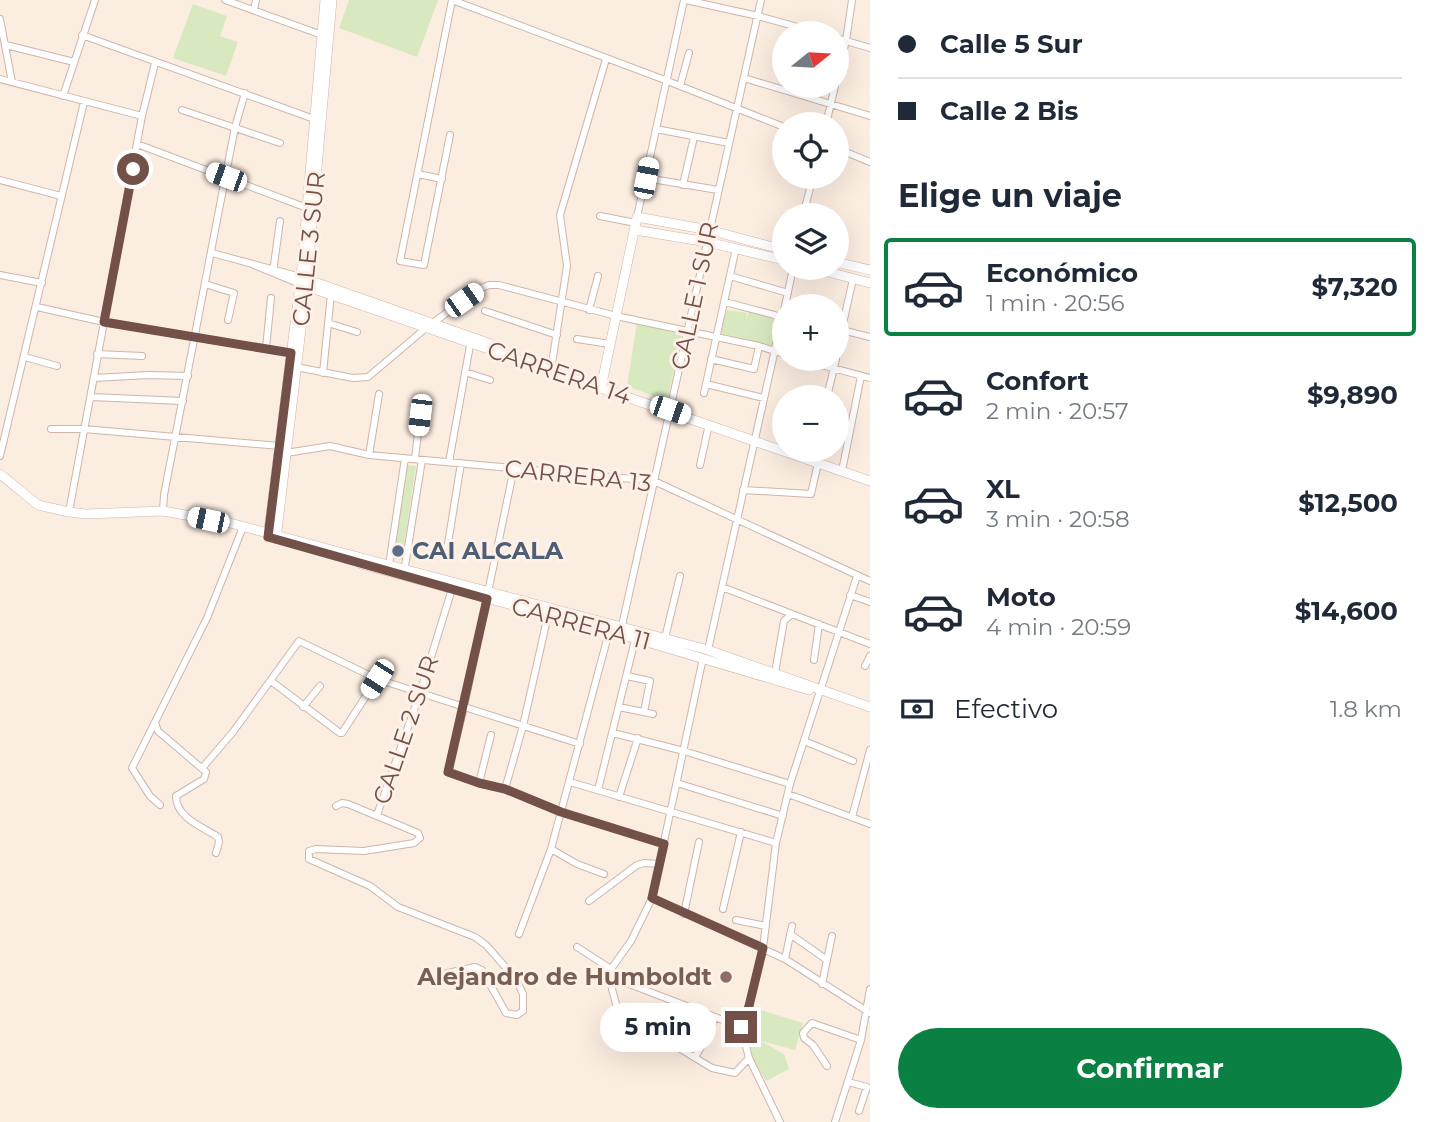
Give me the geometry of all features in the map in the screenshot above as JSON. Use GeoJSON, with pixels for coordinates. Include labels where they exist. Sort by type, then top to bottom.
{"type":"FeatureCollection","features":[{"type":"Feature","properties":{"kind":"street"},"geometry":{"type":"LineString","coordinates":[[63,96],[95,0]]}},
{"type":"Feature","properties":{"kind":"street"},"geometry":{"type":"LineString","coordinates":[[227,0],[322,35]]}},
{"type":"Feature","properties":{"kind":"street"},"geometry":{"type":"LineString","coordinates":[[254,10],[256,0]]}},
{"type":"Feature","properties":{"kind":"street","name":"CALLE 3 SUR"},"geometry":{"type":"LineString","coordinates":[[283,449],[291,353],[303,281],[314,119],[320,102],[325,0]]}},
{"type":"Feature","properties":{"kind":"street","name":"CALLE 3 SUR"},"geometry":{"type":"LineString","coordinates":[[272,536],[296,367],[332,0]]}},
{"type":"Feature","properties":{"kind":"street"},"geometry":{"type":"LineString","coordinates":[[450,135],[424,265],[400,261],[452,0],[772,123]]}},
{"type":"Feature","properties":{"kind":"street"},"geometry":{"type":"LineString","coordinates":[[602,383],[665,80],[685,0],[776,21]]}},
{"type":"Feature","properties":{"kind":"street","name":"CALLE 1 SUR"},"geometry":{"type":"LineString","coordinates":[[621,631],[761,0]]}},
{"type":"Feature","properties":{"kind":"street"},"geometry":{"type":"LineString","coordinates":[[849,21],[852,0]]}},
{"type":"Feature","properties":{"kind":"street"},"geometry":{"type":"LineString","coordinates":[[0,19],[12,82]]}},
{"type":"Feature","properties":{"kind":"street"},"geometry":{"type":"LineString","coordinates":[[82,35],[314,119]]}},
{"type":"Feature","properties":{"kind":"street"},"geometry":{"type":"LineString","coordinates":[[849,42],[870,48]]}},
{"type":"Feature","properties":{"kind":"street"},"geometry":{"type":"LineString","coordinates":[[6,45],[74,62]]}},
{"type":"Feature","properties":{"kind":"street"},"geometry":{"type":"LineString","coordinates":[[680,86],[689,53]]}},
{"type":"Feature","properties":{"kind":"street"},"geometry":{"type":"LineString","coordinates":[[551,368],[567,254],[559,215],[606,59]]}},
{"type":"Feature","properties":{"kind":"street"},"geometry":{"type":"LineString","coordinates":[[69,512],[142,116],[155,63]]}},
{"type":"Feature","properties":{"kind":"street"},"geometry":{"type":"LineString","coordinates":[[0,79],[142,116]]}},
{"type":"Feature","properties":{"kind":"street"},"geometry":{"type":"LineString","coordinates":[[744,79],[870,116]]}},
{"type":"Feature","properties":{"kind":"street"},"geometry":{"type":"LineString","coordinates":[[163,511],[235,127],[245,93]]}},
{"type":"Feature","properties":{"kind":"street"},"geometry":{"type":"LineString","coordinates":[[829,112],[832,98]]}},
{"type":"Feature","properties":{"kind":"street"},"geometry":{"type":"LineString","coordinates":[[0,456],[84,102]]}},
{"type":"Feature","properties":{"kind":"street"},"geometry":{"type":"LineString","coordinates":[[182,110],[280,143]]}},
{"type":"Feature","properties":{"kind":"street"},"geometry":{"type":"LineString","coordinates":[[656,128],[729,144]]}},
{"type":"Feature","properties":{"kind":"street"},"geometry":{"type":"LineString","coordinates":[[683,185],[694,137]]}},
{"type":"Feature","properties":{"kind":"street"},"geometry":{"type":"LineString","coordinates":[[137,144],[307,208]]}},
{"type":"Feature","properties":{"kind":"street"},"geometry":{"type":"LineString","coordinates":[[849,153],[870,162]]}},
{"type":"Feature","properties":{"kind":"street"},"geometry":{"type":"LineString","coordinates":[[418,174],[442,179]]}},
{"type":"Feature","properties":{"kind":"street"},"geometry":{"type":"LineString","coordinates":[[646,178],[718,190]]}},
{"type":"Feature","properties":{"kind":"street"},"geometry":{"type":"LineString","coordinates":[[0,180],[61,196]]}},
{"type":"Feature","properties":{"kind":"street"},"geometry":{"type":"LineString","coordinates":[[600,216],[772,257]]}},
{"type":"Feature","properties":{"kind":"street"},"geometry":{"type":"LineString","coordinates":[[273,271],[280,221]]}},
{"type":"Feature","properties":{"kind":"street"},"geometry":{"type":"LineString","coordinates":[[636,224],[709,230],[772,247]]}},
{"type":"Feature","properties":{"kind":"street"},"geometry":{"type":"LineString","coordinates":[[704,393],[736,248]]}},
{"type":"Feature","properties":{"kind":"street","name":"CARRERA 14"},"geometry":{"type":"LineString","coordinates":[[212,253],[249,262],[772,443]]}},
{"type":"Feature","properties":{"kind":"street"},"geometry":{"type":"LineString","coordinates":[[849,265],[870,270]]}},
{"type":"Feature","properties":{"kind":"street"},"geometry":{"type":"LineString","coordinates":[[0,275],[42,283]]}},
{"type":"Feature","properties":{"kind":"street"},"geometry":{"type":"LineString","coordinates":[[589,310],[598,276]]}},
{"type":"Feature","properties":{"kind":"street"},"geometry":{"type":"LineString","coordinates":[[730,276],[788,293],[791,280]]}},
{"type":"Feature","properties":{"kind":"street"},"geometry":{"type":"LineString","coordinates":[[849,278],[870,283]]}},
{"type":"Feature","properties":{"kind":"street"},"geometry":{"type":"LineString","coordinates":[[849,298],[853,279]]}},
{"type":"Feature","properties":{"kind":"street","name":"CARRERA 14"},"geometry":{"type":"LineString","coordinates":[[303,281],[331,294],[429,325]]}},
{"type":"Feature","properties":{"kind":"street"},"geometry":{"type":"LineString","coordinates":[[205,284],[234,293],[228,320]]}},
{"type":"Feature","properties":{"kind":"street"},"geometry":{"type":"LineString","coordinates":[[296,367],[353,378],[368,377],[429,325],[479,289],[489,285],[499,285],[589,310],[688,330],[772,351]]}},
{"type":"Feature","properties":{"kind":"street"},"geometry":{"type":"LineString","coordinates":[[323,373],[331,294]]}},
{"type":"Feature","properties":{"kind":"street"},"geometry":{"type":"LineString","coordinates":[[266,348],[271,299]]}},
{"type":"Feature","properties":{"kind":"street"},"geometry":{"type":"LineString","coordinates":[[725,302],[772,309]]}},
{"type":"Feature","properties":{"kind":"street"},"geometry":{"type":"LineString","coordinates":[[37,307],[104,322],[291,353]]}},
{"type":"Feature","properties":{"kind":"street"},"geometry":{"type":"LineString","coordinates":[[485,311],[557,335]]}},
{"type":"Feature","properties":{"kind":"street"},"geometry":{"type":"LineString","coordinates":[[328,323],[357,332]]}},
{"type":"Feature","properties":{"kind":"street"},"geometry":{"type":"LineString","coordinates":[[849,332],[870,337]]}},
{"type":"Feature","properties":{"kind":"street"},"geometry":{"type":"LineString","coordinates":[[577,339],[610,344]]}},
{"type":"Feature","properties":{"kind":"street"},"geometry":{"type":"LineString","coordinates":[[450,462],[471,340]]}},
{"type":"Feature","properties":{"kind":"street"},"geometry":{"type":"LineString","coordinates":[[711,359],[754,369],[758,346]]}},
{"type":"Feature","properties":{"kind":"street"},"geometry":{"type":"LineString","coordinates":[[97,354],[142,356]]}},
{"type":"Feature","properties":{"kind":"street"},"geometry":{"type":"LineString","coordinates":[[25,357],[57,366]]}},
{"type":"Feature","properties":{"kind":"street"},"geometry":{"type":"LineString","coordinates":[[749,1058],[735,1073],[712,1068],[674,1045],[631,1027],[619,1015],[612,989],[611,969],[631,941],[652,898],[772,361]]}},
{"type":"Feature","properties":{"kind":"street","name":"CARRERA 14"},"geometry":{"type":"LineString","coordinates":[[551,368],[602,383],[628,394]]}},
{"type":"Feature","properties":{"kind":"street"},"geometry":{"type":"LineString","coordinates":[[842,371],[870,378]]}},
{"type":"Feature","properties":{"kind":"street"},"geometry":{"type":"LineString","coordinates":[[465,372],[490,380]]}},
{"type":"Feature","properties":{"kind":"street"},"geometry":{"type":"LineString","coordinates":[[94,378],[188,376]]}},
{"type":"Feature","properties":{"kind":"street"},"geometry":{"type":"LineString","coordinates":[[843,466],[861,376]]}},
{"type":"Feature","properties":{"kind":"street"},"geometry":{"type":"LineString","coordinates":[[706,384],[764,398]]}},
{"type":"Feature","properties":{"kind":"street"},"geometry":{"type":"LineString","coordinates":[[369,455],[379,394]]}},
{"type":"Feature","properties":{"kind":"street"},"geometry":{"type":"LineString","coordinates":[[91,397],[183,401]]}},
{"type":"Feature","properties":{"kind":"street","name":"CARRERA 14"},"geometry":{"type":"LineString","coordinates":[[670,408],[709,424],[772,443]]}},
{"type":"Feature","properties":{"kind":"street"},"geometry":{"type":"LineString","coordinates":[[403,572],[418,459],[420,415]]}},
{"type":"Feature","properties":{"kind":"street"},"geometry":{"type":"LineString","coordinates":[[700,465],[709,424]]}},
{"type":"Feature","properties":{"kind":"street"},"geometry":{"type":"LineString","coordinates":[[51,429],[176,436],[283,449]]}},
{"type":"Feature","properties":{"kind":"street","name":"CARRERA 13"},"geometry":{"type":"LineString","coordinates":[[283,449],[330,446],[369,455],[654,481],[870,581]]}},
{"type":"Feature","properties":{"kind":"street"},"geometry":{"type":"LineString","coordinates":[[389,565],[405,458]]}},
{"type":"Feature","properties":{"kind":"street"},"geometry":{"type":"LineString","coordinates":[[743,490],[811,494],[815,462]]}},
{"type":"Feature","properties":{"kind":"street","name":"CARRERA 14"},"geometry":{"type":"LineString","coordinates":[[829,462],[870,481]]}},
{"type":"Feature","properties":{"kind":"street","name":"CARRERA 14"},"geometry":{"type":"LineString","coordinates":[[832,462],[870,475]]}},
{"type":"Feature","properties":{"kind":"street"},"geometry":{"type":"LineString","coordinates":[[446,556],[461,463]]}},
{"type":"Feature","properties":{"kind":"street"},"geometry":{"type":"LineString","coordinates":[[514,468],[448,772],[505,789],[561,812],[664,844]]}},
{"type":"Feature","properties":{"kind":"street","name":"CARRERA 11"},"geometry":{"type":"LineString","coordinates":[[0,474],[38,505],[86,514],[163,511],[243,528],[775,673],[870,713]]}},
{"type":"Feature","properties":{"kind":"street"},"geometry":{"type":"LineString","coordinates":[[160,805],[150,796],[132,768],[207,618],[243,528]]}},
{"type":"Feature","properties":{"kind":"street","name":"CARRERA 11"},"geometry":{"type":"LineString","coordinates":[[272,536],[389,565],[452,589],[488,594],[609,632],[621,631]]}},
{"type":"Feature","properties":{"kind":"street"},"geometry":{"type":"LineString","coordinates":[[665,638],[680,576]]}},
{"type":"Feature","properties":{"kind":"street"},"geometry":{"type":"LineString","coordinates":[[779,1122],[749,1058],[741,1027],[763,948],[776,843],[790,784],[857,576]]}},
{"type":"Feature","properties":{"kind":"street"},"geometry":{"type":"LineString","coordinates":[[722,587],[870,644]]}},
{"type":"Feature","properties":{"kind":"street","name":"CALLE 2 SUR"},"geometry":{"type":"LineString","coordinates":[[439,975],[475,967],[482,971],[506,1013],[517,1016],[523,1011],[523,995],[516,979],[486,945],[475,937],[398,907],[370,886],[309,859],[307,854],[316,849],[364,851],[414,843],[420,838],[418,833],[377,815],[420,693],[452,589]]}},
{"type":"Feature","properties":{"kind":"street"},"geometry":{"type":"LineString","coordinates":[[850,595],[870,602]]}},
{"type":"Feature","properties":{"kind":"street"},"geometry":{"type":"LineString","coordinates":[[775,673],[784,621],[792,614]]}},
{"type":"Feature","properties":{"kind":"street"},"geometry":{"type":"LineString","coordinates":[[505,789],[523,726],[548,615]]}},
{"type":"Feature","properties":{"kind":"street"},"geometry":{"type":"LineString","coordinates":[[814,660],[819,624]]}},
{"type":"Feature","properties":{"kind":"street"},"geometry":{"type":"LineString","coordinates":[[519,934],[551,849],[609,632]]}},
{"type":"Feature","properties":{"kind":"street"},"geometry":{"type":"LineString","coordinates":[[598,790],[636,635]]}},
{"type":"Feature","properties":{"kind":"street","name":"CARRERA 11"},"geometry":{"type":"LineString","coordinates":[[636,635],[665,638],[705,654],[870,707]]}},
{"type":"Feature","properties":{"kind":"street"},"geometry":{"type":"LineString","coordinates":[[205,765],[299,641],[377,679],[580,744]]}},
{"type":"Feature","properties":{"kind":"street"},"geometry":{"type":"LineString","coordinates":[[865,666],[870,656]]}},
{"type":"Feature","properties":{"kind":"street"},"geometry":{"type":"LineString","coordinates":[[627,676],[650,681],[643,712]]}},
{"type":"Feature","properties":{"kind":"street"},"geometry":{"type":"LineString","coordinates":[[271,681],[342,733],[377,679]]}},
{"type":"Feature","properties":{"kind":"street"},"geometry":{"type":"LineString","coordinates":[[303,707],[320,686]]}},
{"type":"Feature","properties":{"kind":"street"},"geometry":{"type":"LineString","coordinates":[[619,706],[653,714]]}},
{"type":"Feature","properties":{"kind":"street"},"geometry":{"type":"LineString","coordinates":[[155,723],[158,731],[205,765],[204,779],[176,796],[175,800],[177,807],[195,824],[218,838],[216,853]]}},
{"type":"Feature","properties":{"kind":"street"},"geometry":{"type":"LineString","coordinates":[[613,733],[684,751],[790,784]]}},
{"type":"Feature","properties":{"kind":"street"},"geometry":{"type":"LineString","coordinates":[[479,783],[491,735]]}},
{"type":"Feature","properties":{"kind":"street"},"geometry":{"type":"LineString","coordinates":[[619,797],[638,738]]}},
{"type":"Feature","properties":{"kind":"street"},"geometry":{"type":"LineString","coordinates":[[804,741],[853,761]]}},
{"type":"Feature","properties":{"kind":"street"},"geometry":{"type":"LineString","coordinates":[[852,817],[870,751]]}},
{"type":"Feature","properties":{"kind":"street"},"geometry":{"type":"LineString","coordinates":[[570,782],[776,843]]}},
{"type":"Feature","properties":{"kind":"street"},"geometry":{"type":"LineString","coordinates":[[677,783],[783,816]]}},
{"type":"Feature","properties":{"kind":"street"},"geometry":{"type":"LineString","coordinates":[[788,794],[870,824]]}},
{"type":"Feature","properties":{"kind":"street"},"geometry":{"type":"LineString","coordinates":[[336,806],[348,804],[377,815]]}},
{"type":"Feature","properties":{"kind":"street"},"geometry":{"type":"LineString","coordinates":[[723,909],[741,832]]}},
{"type":"Feature","properties":{"kind":"street"},"geometry":{"type":"LineString","coordinates":[[684,914],[699,842]]}},
{"type":"Feature","properties":{"kind":"street"},"geometry":{"type":"LineString","coordinates":[[551,849],[577,864],[604,874]]}},
{"type":"Feature","properties":{"kind":"street"},"geometry":{"type":"LineString","coordinates":[[589,901],[638,865],[659,864]]}},
{"type":"Feature","properties":{"kind":"street"},"geometry":{"type":"LineString","coordinates":[[652,898],[785,959],[864,1012],[870,1021]]}},
{"type":"Feature","properties":{"kind":"street"},"geometry":{"type":"LineString","coordinates":[[736,920],[766,926]]}},
{"type":"Feature","properties":{"kind":"street"},"geometry":{"type":"LineString","coordinates":[[785,959],[792,926]]}},
{"type":"Feature","properties":{"kind":"street"},"geometry":{"type":"LineString","coordinates":[[790,934],[827,960]]}},
{"type":"Feature","properties":{"kind":"street"},"geometry":{"type":"LineString","coordinates":[[822,985],[832,936]]}},
{"type":"Feature","properties":{"kind":"street"},"geometry":{"type":"LineString","coordinates":[[577,947],[611,969]]}},
{"type":"Feature","properties":{"kind":"street"},"geometry":{"type":"LineString","coordinates":[[611,977],[741,1027]]}},
{"type":"Feature","properties":{"kind":"street"},"geometry":{"type":"LineString","coordinates":[[835,1122],[861,1040],[870,989]]}},
{"type":"Feature","properties":{"kind":"street"},"geometry":{"type":"LineString","coordinates":[[695,1057],[715,1017]]}},
{"type":"Feature","properties":{"kind":"street"},"geometry":{"type":"LineString","coordinates":[[827,1066],[813,1045],[804,1038],[803,1033],[813,1023],[861,1040]]}},
{"type":"Feature","properties":{"kind":"street"},"geometry":{"type":"LineString","coordinates":[[848,1082],[867,1087],[859,1111]]}},
{"type":"Feature","properties":{"kind":"green space"},"geometry":{"type":"Polygon","coordinates":[[[349,0],[438,0],[417,57],[339,28],[349,0]]]}},
{"type":"Feature","properties":{"kind":"green space"},"geometry":{"type":"Polygon","coordinates":[[[193,4],[227,16],[220,36],[238,42],[226,76],[173,58],[193,4]]]}},
{"type":"Feature","properties":{"kind":"green space"},"geometry":{"type":"Polygon","coordinates":[[[727,310],[747,313],[746,321],[749,312],[772,318],[772,346],[720,333],[727,310]]]}},
{"type":"Feature","properties":{"kind":"green space"},"geometry":{"type":"Polygon","coordinates":[[[637,323],[683,332],[667,401],[627,386],[637,323]]]}},
{"type":"Feature","properties":{"kind":"green space"},"geometry":{"type":"Polygon","coordinates":[[[406,465],[416,466],[402,560],[393,559],[406,465]]]}},
{"type":"Feature","properties":{"kind":"green space"},"geometry":{"type":"Polygon","coordinates":[[[757,1009],[803,1023],[795,1050],[761,1041],[784,1054],[789,1069],[766,1081],[753,1059],[749,1043],[756,1039],[749,1037],[757,1009]]]}},
{"type":"Feature","properties":{"kind":"place","name":"CAI ALCALA"},"geometry":{"type":"Point","coordinates":[398,551]}},
{"type":"Feature","properties":{"kind":"place","name":"Alejandro de Humboldt"},"geometry":{"type":"Point","coordinates":[726,977]}},
{"type":"Feature","properties":{"kind":"route"},"geometry":{"type":"LineString","coordinates":[[133,169],[104,322],[291,353],[268,537],[487,599],[448,772],[505,789],[561,812],[664,844],[652,898],[763,948],[741,1027]]}}]}
